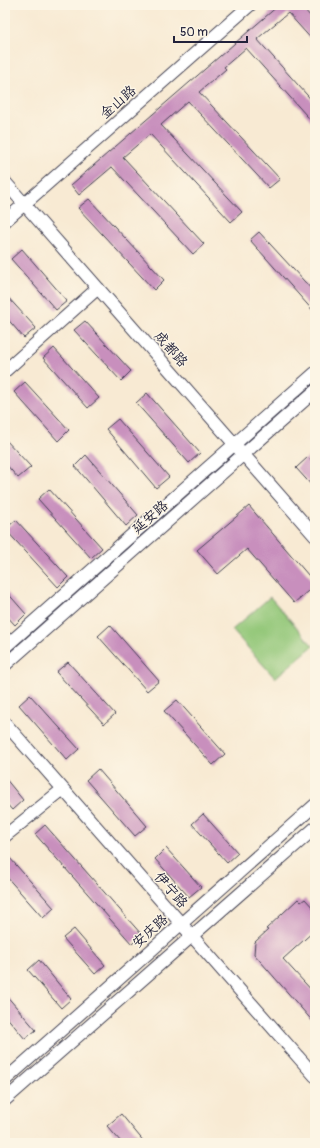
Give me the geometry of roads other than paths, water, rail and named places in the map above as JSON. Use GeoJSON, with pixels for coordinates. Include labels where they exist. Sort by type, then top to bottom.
{"type":"FeatureCollection","features":[{"type":"Feature","properties":{"kind":"street","name":"金山路"},"geometry":{"type":"LineString","coordinates":[[5,221],[250,5]]}},
{"type":"Feature","properties":{"kind":"street","name":"成都路"},"geometry":{"type":"LineString","coordinates":[[5,182],[315,536]]}},
{"type":"Feature","properties":{"kind":"street"},"geometry":{"type":"LineString","coordinates":[[5,371],[98,288]]}},
{"type":"Feature","properties":{"kind":"street","name":"延安路"},"geometry":{"type":"LineString","coordinates":[[5,647],[315,373]]}},
{"type":"Feature","properties":{"kind":"street","name":"延安路"},"geometry":{"type":"LineString","coordinates":[[5,665],[315,391]]}},
{"type":"Feature","properties":{"kind":"street","name":"伊宁路"},"geometry":{"type":"LineString","coordinates":[[5,723],[315,1076]]}},
{"type":"Feature","properties":{"kind":"street"},"geometry":{"type":"LineString","coordinates":[[5,836],[63,789]]}},
{"type":"Feature","properties":{"kind":"street","name":"安庆路"},"geometry":{"type":"LineString","coordinates":[[5,1080],[315,805]]}},
{"type":"Feature","properties":{"kind":"street"},"geometry":{"type":"LineString","coordinates":[[5,1100],[315,828]]}}]}
